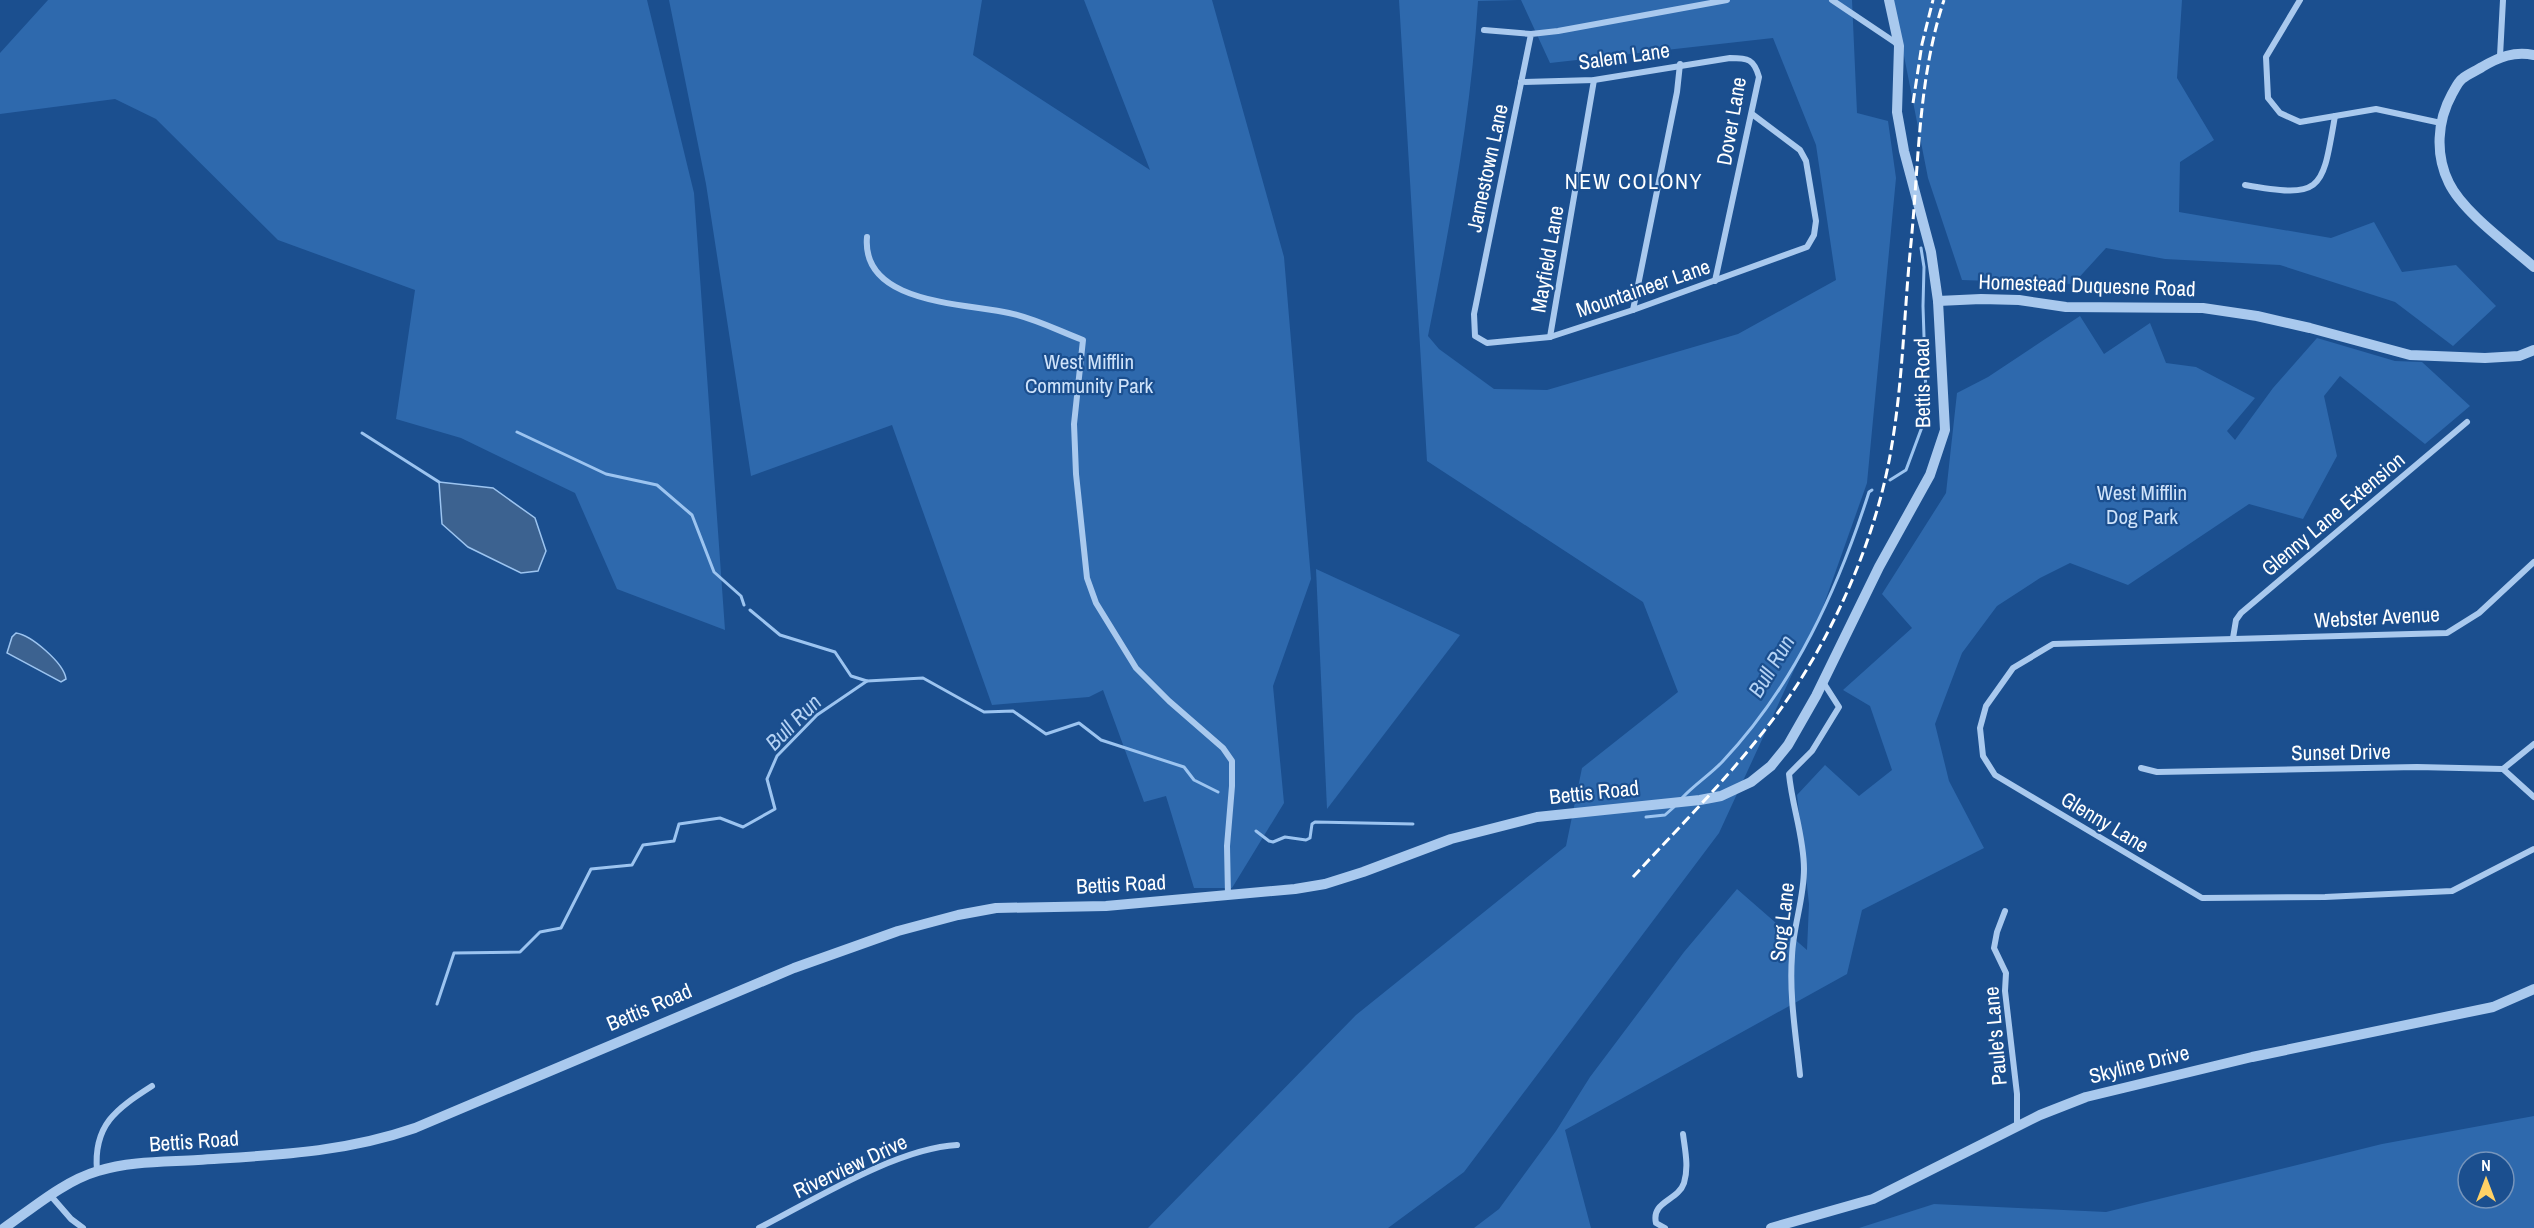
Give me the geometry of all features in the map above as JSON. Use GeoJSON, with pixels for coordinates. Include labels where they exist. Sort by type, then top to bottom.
{"type":"FeatureCollection","features":[{"type":"Feature","properties":{"kind":"street"},"geometry":{"type":"LineString","coordinates":[[1484,30],[1531,34],[1558,31],[1727,0]]}},
{"type":"Feature","properties":{"kind":"street"},"geometry":{"type":"LineString","coordinates":[[1832,0],[1899,46]]}},
{"type":"Feature","properties":{"kind":"street"},"geometry":{"type":"LineString","coordinates":[[1889,0],[1899,46],[1897,112],[1904,151],[1931,252],[1938,301]]}},
{"type":"Feature","properties":{"kind":"street"},"geometry":{"type":"LineString","coordinates":[[2300,0],[2266,57],[2268,98],[2280,113],[2300,122],[2376,109],[2441,123]]}},
{"type":"Feature","properties":{"kind":"street"},"geometry":{"type":"LineString","coordinates":[[2500,56],[2502,0]]}},
{"type":"Feature","properties":{"kind":"street","name":"Jamestown Lane"},"geometry":{"type":"LineString","coordinates":[[1475,336],[1474,314],[1531,34]]}},
{"type":"Feature","properties":{"kind":"street"},"geometry":{"type":"LineString","coordinates":[[2534,55],[2523,53],[2500,56],[2461,79],[2448,102],[2441,123],[2440,160],[2449,184],[2464,205],[2534,267]]}},
{"type":"Feature","properties":{"kind":"street","name":"Salem Lane"},"geometry":{"type":"LineString","coordinates":[[1521,82],[1594,80],[1680,64],[1730,58]]}},
{"type":"Feature","properties":{"kind":"street","name":"Dover Lane"},"geometry":{"type":"LineString","coordinates":[[1715,281],[1759,77],[1756,65],[1746,58],[1730,58]]}},
{"type":"Feature","properties":{"kind":"street"},"geometry":{"type":"LineString","coordinates":[[1633,310],[1677,92],[1680,64]]}},
{"type":"Feature","properties":{"kind":"street","name":"Mayfield Lane"},"geometry":{"type":"LineString","coordinates":[[1550,337],[1594,80]]}},
{"type":"Feature","properties":{"kind":"street","name":"Mountaineer Lane"},"geometry":{"type":"LineString","coordinates":[[1475,336],[1487,343],[1550,337],[1633,310],[1807,247],[1814,235],[1816,221],[1806,161],[1800,150],[1752,114]]}},
{"type":"Feature","properties":{"kind":"street"},"geometry":{"type":"LineString","coordinates":[[2245,185],[2283,192],[2297,192],[2313,185],[2326,168],[2335,116]]}},
{"type":"Feature","properties":{"kind":"street"},"geometry":{"type":"LineString","coordinates":[[867,237],[865,253],[878,274],[890,286],[915,295],[1011,313],[1083,340],[1074,424],[1076,474],[1087,578],[1096,603],[1136,668],[1224,748],[1232,761],[1227,846],[1228,895]]}},
{"type":"Feature","properties":{"kind":"street","name":"Homestead Duquesne Road"},"geometry":{"type":"LineString","coordinates":[[1938,301],[2019,300],[2066,307],[2203,308],[2289,323],[2410,355],[2485,358],[2519,356],[2534,350]]}},
{"type":"Feature","properties":{"kind":"street","name":"Bettis Road"},"geometry":{"type":"LineString","coordinates":[[4,1228],[51,1196],[97,1171],[134,1164],[311,1153],[383,1139],[415,1128],[794,968],[888,934],[958,915],[996,908],[1106,906],[1325,884],[1451,839],[1537,817],[1666,804],[1721,796],[1738,789],[1772,766],[1788,745],[1823,682],[1879,567],[1938,457],[1945,430],[1938,301]]}},
{"type":"Feature","properties":{"kind":"street","name":"Glenny Lane Extension"},"geometry":{"type":"LineString","coordinates":[[2233,638],[2236,620],[2241,613],[2467,422]]}},
{"type":"Feature","properties":{"kind":"street","name":"Webster Avenue"},"geometry":{"type":"LineString","coordinates":[[2233,638],[2368,637],[2448,633],[2479,613],[2534,562]]}},
{"type":"Feature","properties":{"kind":"street","name":"Glenny Lane"},"geometry":{"type":"LineString","coordinates":[[2233,638],[2053,644],[2013,668],[1986,706],[1980,728],[1983,756],[1995,775],[2202,898],[2336,897],[2452,891],[2534,849]]}},
{"type":"Feature","properties":{"kind":"street","name":"Sorg Lane"},"geometry":{"type":"LineString","coordinates":[[1800,1075],[1793,1015],[1792,955],[1804,890],[1804,866],[1789,774],[1812,751],[1839,707],[1823,682]]}},
{"type":"Feature","properties":{"kind":"street"},"geometry":{"type":"LineString","coordinates":[[2534,744],[2503,769],[2534,797]]}},
{"type":"Feature","properties":{"kind":"street","name":"Sunset Drive"},"geometry":{"type":"LineString","coordinates":[[2141,768],[2157,772],[2427,767],[2503,769]]}},
{"type":"Feature","properties":{"kind":"street","name":"Paule's Lane"},"geometry":{"type":"LineString","coordinates":[[2005,911],[1994,948],[2007,973],[2005,991],[2017,1094],[2017,1126]]}},
{"type":"Feature","properties":{"kind":"street","name":"Skyline Drive"},"geometry":{"type":"LineString","coordinates":[[1771,1228],[1873,1199],[2017,1126],[2086,1097],[2252,1058],[2493,1007],[2534,989]]}},
{"type":"Feature","properties":{"kind":"street"},"geometry":{"type":"LineString","coordinates":[[97,1171],[96,1156],[99,1134],[114,1113],[125,1103],[152,1086]]}},
{"type":"Feature","properties":{"kind":"street"},"geometry":{"type":"LineString","coordinates":[[1665,1228],[1656,1223],[1655,1213],[1658,1207],[1679,1193],[1684,1184],[1687,1169],[1683,1134]]}},
{"type":"Feature","properties":{"kind":"street","name":"Riverview Drive"},"geometry":{"type":"LineString","coordinates":[[759,1228],[857,1177],[941,1146],[957,1145]]}},
{"type":"Feature","properties":{"kind":"street"},"geometry":{"type":"LineString","coordinates":[[51,1196],[71,1219],[83,1228]]}},
{"type":"Feature","properties":{"kind":"green space"},"geometry":{"type":"Polygon","coordinates":[[[48,0],[647,0],[694,193],[725,630],[617,589],[575,493],[461,438],[396,419],[415,290],[278,240],[156,119],[115,99],[0,114],[0,53],[48,0]]]}},
{"type":"Feature","properties":{"kind":"green space","name":"West Mifflin Community Park"},"geometry":{"type":"Polygon","coordinates":[[[669,0],[982,0],[973,55],[1150,170],[1084,0],[1212,0],[1284,257],[1311,579],[1273,686],[1284,803],[1232,888],[1194,888],[1166,796],[1144,802],[1103,690],[1089,697],[992,705],[892,425],[751,476],[706,184],[669,0]]]}},
{"type":"Feature","properties":{"kind":"green space"},"geometry":{"type":"Polygon","coordinates":[[[1399,0],[1518,0],[1478,1],[1465,128],[1428,336],[1439,349],[1494,389],[1547,390],[1738,334],[1836,280],[1816,145],[1773,38],[1550,63],[1521,0],[1852,0],[1857,113],[1888,121],[1896,178],[1867,483],[1823,607],[1719,833],[1464,1172],[1388,1228],[1148,1228],[1356,1015],[1566,846],[1582,768],[1678,692],[1643,602],[1427,461],[1399,0]]]}},
{"type":"Feature","properties":{"kind":"green space"},"geometry":{"type":"Polygon","coordinates":[[[1893,0],[2182,0],[2177,78],[2214,140],[2180,162],[2179,212],[2331,238],[2374,222],[2402,272],[2456,265],[2496,306],[2453,346],[2395,302],[2280,265],[2165,259],[2106,248],[2073,284],[1962,280],[1928,178],[1893,0]]]}},
{"type":"Feature","properties":{"kind":"green space","name":"West Mifflin Dog Park"},"geometry":{"type":"Polygon","coordinates":[[[2080,316],[2104,354],[2150,323],[2166,363],[2196,367],[2255,398],[2227,431],[2235,440],[2273,388],[2317,338],[2395,361],[2422,362],[2470,406],[2425,444],[2340,376],[2324,396],[2337,456],[2303,519],[2249,504],[2128,585],[2070,563],[2040,578],[1997,606],[1962,653],[1935,724],[1949,781],[1984,848],[1862,910],[1847,974],[1565,1130],[1591,1228],[1474,1228],[1499,1209],[1556,1131],[1590,1077],[1684,952],[1737,889],[1807,950],[1809,904],[1797,795],[1825,765],[1859,796],[1892,770],[1870,706],[1843,690],[1912,628],[1882,594],[1946,493],[1957,393],[1988,377],[2080,316]]]}},
{"type":"Feature","properties":{"kind":"green space"},"geometry":{"type":"Polygon","coordinates":[[[1316,569],[1460,635],[1327,809],[1316,569]]]}},
{"type":"Feature","properties":{"kind":"green space"},"geometry":{"type":"Polygon","coordinates":[[[2534,1116],[2534,1228],[1859,1228],[1934,1204],[2106,1212],[2382,1144],[2534,1116]]]}},
{"type":"Feature","properties":{"kind":"shaded area"},"geometry":{"type":"Polygon","coordinates":[[[439,482],[493,488],[535,518],[546,551],[538,571],[521,573],[468,547],[442,524],[439,482]]]}},
{"type":"Feature","properties":{"kind":"shaded area"},"geometry":{"type":"Polygon","coordinates":[[[16,633],[30,639],[46,651],[59,665],[66,679],[61,682],[7,653],[12,637],[16,633]]]}},
{"type":"Feature","properties":{"kind":"waterway","name":"Bull Run"},"geometry":{"type":"LineString","coordinates":[[1890,480],[1906,470],[1922,427],[1926,398],[1924,267],[1921,248]]}},
{"type":"Feature","properties":{"kind":"waterway"},"geometry":{"type":"LineString","coordinates":[[517,432],[606,474],[657,485],[692,515],[714,572],[741,596],[744,605]]}},
{"type":"Feature","properties":{"kind":"waterway"},"geometry":{"type":"LineString","coordinates":[[362,433],[439,482]]}},
{"type":"Feature","properties":{"kind":"waterway","name":"Bull Run"},"geometry":{"type":"LineString","coordinates":[[1682,798],[1718,766],[1748,732],[1792,669],[1828,600],[1869,492],[1872,490]]}},
{"type":"Feature","properties":{"kind":"waterway"},"geometry":{"type":"LineString","coordinates":[[750,610],[780,635],[835,652],[851,676],[867,681]]}},
{"type":"Feature","properties":{"kind":"waterway","name":"Bull Run"},"geometry":{"type":"LineString","coordinates":[[437,1004],[454,953],[520,952],[540,932],[561,928],[591,869],[632,865],[643,845],[674,841],[679,824],[720,818],[743,827],[775,809],[767,779],[777,756],[817,715],[867,681],[923,678],[984,712],[1013,711],[1046,734],[1079,723],[1101,740],[1184,767],[1194,780],[1218,792]]}},
{"type":"Feature","properties":{"kind":"waterway","name":"Bull Run"},"geometry":{"type":"LineString","coordinates":[[1646,817],[1665,815],[1674,807]]}},
{"type":"Feature","properties":{"kind":"waterway","name":"Bull Run"},"geometry":{"type":"LineString","coordinates":[[1256,831],[1273,842],[1285,837],[1306,840],[1310,838],[1312,824],[1315,822],[1413,824]]}},
{"type":"Feature","properties":{"kind":"railway"},"geometry":{"type":"LineString","coordinates":[[1913,103],[1922,44],[1933,0]]}},
{"type":"Feature","properties":{"kind":"railway"},"geometry":{"type":"LineString","coordinates":[[1633,877],[1725,777],[1777,714],[1797,685],[1833,622],[1863,554],[1884,484],[1895,424],[1924,90],[1935,30],[1944,0]]}},
{"type":"Feature","properties":{"kind":"district","name":"NEW COLONY"},"geometry":{"type":"Point","coordinates":[1634,181]}}]}
